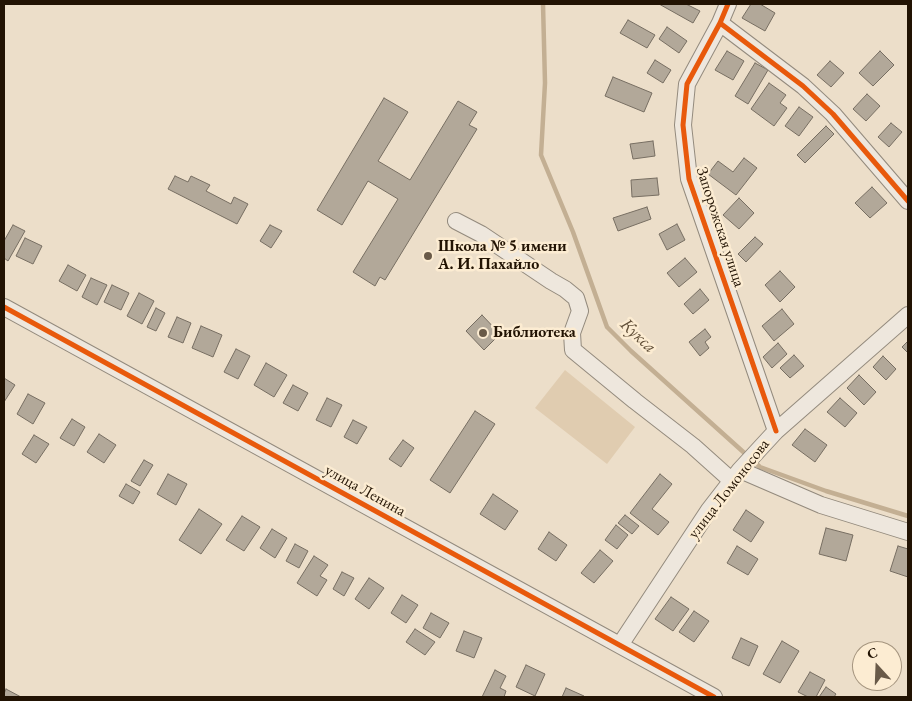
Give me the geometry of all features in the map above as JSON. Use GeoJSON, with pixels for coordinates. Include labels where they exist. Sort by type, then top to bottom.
{"type":"FeatureCollection","features":[{"type":"Feature","properties":{"kind":"street","name":"Запорожская улица"},"geometry":{"type":"LineString","coordinates":[[728,4],[720,23],[687,84],[682,125],[689,178],[776,430]]}},
{"type":"Feature","properties":{"kind":"street"},"geometry":{"type":"LineString","coordinates":[[720,23],[803,86],[833,114],[908,201]]}},
{"type":"Feature","properties":{"kind":"street"},"geometry":{"type":"LineString","coordinates":[[456,221],[481,234],[576,298],[580,311],[572,333],[573,350],[634,401],[693,446],[744,467],[821,505],[908,532]]}},
{"type":"Feature","properties":{"kind":"street","name":"улица Ленина"},"geometry":{"type":"LineString","coordinates":[[4,307],[714,697]]}},
{"type":"Feature","properties":{"kind":"street","name":"улица Ломоносова"},"geometry":{"type":"LineString","coordinates":[[620,645],[709,510],[776,430],[908,315]]}},
{"type":"Feature","properties":{"kind":"shaded area"},"geometry":{"type":"Polygon","coordinates":[[[565,370],[635,427],[607,464],[535,408],[565,370]]]}},
{"type":"Feature","properties":{"kind":"building"},"geometry":{"type":"Polygon","coordinates":[[[659,4],[686,4],[700,11],[693,23],[659,4]]]}},
{"type":"Feature","properties":{"kind":"building"},"geometry":{"type":"Polygon","coordinates":[[[751,4],[760,4],[775,13],[765,31],[742,18],[751,4]]]}},
{"type":"Feature","properties":{"kind":"building"},"geometry":{"type":"Polygon","coordinates":[[[628,20],[655,35],[647,48],[620,33],[628,20]]]}},
{"type":"Feature","properties":{"kind":"building"},"geometry":{"type":"Polygon","coordinates":[[[667,27],[687,41],[679,53],[659,39],[667,27]]]}},
{"type":"Feature","properties":{"kind":"building"},"geometry":{"type":"Polygon","coordinates":[[[727,51],[744,61],[733,80],[715,70],[727,51]]]}},
{"type":"Feature","properties":{"kind":"building"},"geometry":{"type":"Polygon","coordinates":[[[880,51],[894,65],[873,86],[859,73],[880,51]]]}},
{"type":"Feature","properties":{"kind":"building"},"geometry":{"type":"Polygon","coordinates":[[[655,60],[671,70],[663,83],[647,73],[655,60]]]}},
{"type":"Feature","properties":{"kind":"building"},"geometry":{"type":"Polygon","coordinates":[[[830,61],[844,73],[831,87],[817,75],[830,61]]]}},
{"type":"Feature","properties":{"kind":"building"},"geometry":{"type":"Polygon","coordinates":[[[755,63],[768,70],[748,104],[735,96],[755,63]]]}},
{"type":"Feature","properties":{"kind":"building"},"geometry":{"type":"Polygon","coordinates":[[[613,77],[652,93],[644,112],[605,96],[613,77]]]}},
{"type":"Feature","properties":{"kind":"building"},"geometry":{"type":"Polygon","coordinates":[[[769,83],[786,95],[780,103],[787,108],[774,126],[751,109],[769,83]]]}},
{"type":"Feature","properties":{"kind":"building"},"geometry":{"type":"Polygon","coordinates":[[[867,94],[880,106],[866,121],[853,109],[867,94]]]}},
{"type":"Feature","properties":{"kind":"building"},"geometry":{"type":"Polygon","coordinates":[[[384,98],[408,112],[378,161],[410,180],[458,101],[477,112],[469,125],[477,129],[385,280],[380,277],[375,286],[353,272],[398,199],[368,181],[342,225],[317,210],[384,98]]]}},
{"type":"Feature","properties":{"kind":"building"},"geometry":{"type":"Polygon","coordinates":[[[799,107],[813,117],[799,136],[785,126],[799,107]]]}},
{"type":"Feature","properties":{"kind":"building"},"geometry":{"type":"Polygon","coordinates":[[[891,123],[902,132],[889,147],[878,137],[891,123]]]}},
{"type":"Feature","properties":{"kind":"building"},"geometry":{"type":"Polygon","coordinates":[[[826,126],[834,134],[805,163],[797,155],[826,126]]]}},
{"type":"Feature","properties":{"kind":"building"},"geometry":{"type":"Polygon","coordinates":[[[653,141],[655,156],[633,159],[630,144],[653,141]]]}},
{"type":"Feature","properties":{"kind":"building"},"geometry":{"type":"Polygon","coordinates":[[[744,158],[757,168],[736,195],[708,174],[718,161],[733,172],[744,158]]]}},
{"type":"Feature","properties":{"kind":"building"},"geometry":{"type":"Polygon","coordinates":[[[175,176],[188,182],[191,176],[210,185],[206,191],[231,204],[234,197],[248,204],[237,224],[168,189],[175,176]]]}},
{"type":"Feature","properties":{"kind":"building"},"geometry":{"type":"Polygon","coordinates":[[[657,178],[659,195],[632,197],[631,180],[657,178]]]}},
{"type":"Feature","properties":{"kind":"building"},"geometry":{"type":"Polygon","coordinates":[[[872,187],[887,203],[870,218],[855,203],[872,187]]]}},
{"type":"Feature","properties":{"kind":"building"},"geometry":{"type":"Polygon","coordinates":[[[739,198],[754,213],[739,229],[723,215],[739,198]]]}},
{"type":"Feature","properties":{"kind":"building"},"geometry":{"type":"Polygon","coordinates":[[[647,207],[651,219],[618,231],[613,218],[647,207]]]}},
{"type":"Feature","properties":{"kind":"building"},"geometry":{"type":"Polygon","coordinates":[[[677,224],[685,240],[667,250],[659,234],[677,224]]]}},
{"type":"Feature","properties":{"kind":"building"},"geometry":{"type":"Polygon","coordinates":[[[13,225],[25,231],[8,261],[4,258],[4,241],[13,225]]]}},
{"type":"Feature","properties":{"kind":"building"},"geometry":{"type":"Polygon","coordinates":[[[270,225],[282,231],[271,248],[260,241],[270,225]]]}},
{"type":"Feature","properties":{"kind":"building"},"geometry":{"type":"Polygon","coordinates":[[[755,237],[763,244],[746,262],[738,254],[755,237]]]}},
{"type":"Feature","properties":{"kind":"building"},"geometry":{"type":"Polygon","coordinates":[[[25,238],[42,246],[33,264],[16,256],[25,238]]]}},
{"type":"Feature","properties":{"kind":"building"},"geometry":{"type":"Polygon","coordinates":[[[685,258],[697,272],[679,287],[667,273],[685,258]]]}},
{"type":"Feature","properties":{"kind":"building"},"geometry":{"type":"Polygon","coordinates":[[[68,265],[86,275],[77,291],[59,281],[68,265]]]}},
{"type":"Feature","properties":{"kind":"building"},"geometry":{"type":"Polygon","coordinates":[[[780,271],[795,287],[780,302],[765,285],[780,271]]]}},
{"type":"Feature","properties":{"kind":"building"},"geometry":{"type":"Polygon","coordinates":[[[91,278],[107,285],[97,305],[82,297],[91,278]]]}},
{"type":"Feature","properties":{"kind":"building"},"geometry":{"type":"Polygon","coordinates":[[[112,285],[129,293],[121,310],[104,302],[112,285]]]}},
{"type":"Feature","properties":{"kind":"building"},"geometry":{"type":"Polygon","coordinates":[[[700,289],[709,300],[693,314],[684,304],[700,289]]]}},
{"type":"Feature","properties":{"kind":"building"},"geometry":{"type":"Polygon","coordinates":[[[139,293],[154,301],[142,324],[127,316],[139,293]]]}},
{"type":"Feature","properties":{"kind":"building"},"geometry":{"type":"Polygon","coordinates":[[[156,308],[165,313],[156,331],[147,327],[156,308]]]}},
{"type":"Feature","properties":{"kind":"building"},"geometry":{"type":"Polygon","coordinates":[[[782,309],[794,324],[774,341],[762,326],[782,309]]]}},
{"type":"Feature","properties":{"kind":"building","name":"Библиотека"},"geometry":{"type":"Polygon","coordinates":[[[482,315],[500,334],[484,350],[466,331],[482,315]]]}},
{"type":"Feature","properties":{"kind":"building"},"geometry":{"type":"Polygon","coordinates":[[[177,317],[191,323],[183,343],[168,337],[177,317]]]}},
{"type":"Feature","properties":{"kind":"building"},"geometry":{"type":"Polygon","coordinates":[[[201,326],[222,335],[213,357],[192,348],[201,326]]]}},
{"type":"Feature","properties":{"kind":"building"},"geometry":{"type":"Polygon","coordinates":[[[705,329],[711,337],[705,342],[709,348],[700,356],[689,342],[705,329]]]}},
{"type":"Feature","properties":{"kind":"building"},"geometry":{"type":"Polygon","coordinates":[[[908,341],[908,353],[902,347],[908,341]]]}},
{"type":"Feature","properties":{"kind":"building"},"geometry":{"type":"Polygon","coordinates":[[[778,343],[787,354],[772,368],[763,357],[778,343]]]}},
{"type":"Feature","properties":{"kind":"building"},"geometry":{"type":"Polygon","coordinates":[[[236,349],[250,356],[238,379],[224,372],[236,349]]]}},
{"type":"Feature","properties":{"kind":"building"},"geometry":{"type":"Polygon","coordinates":[[[794,355],[804,366],[790,378],[780,368],[794,355]]]}},
{"type":"Feature","properties":{"kind":"building"},"geometry":{"type":"Polygon","coordinates":[[[883,356],[896,369],[886,380],[873,367],[883,356]]]}},
{"type":"Feature","properties":{"kind":"building"},"geometry":{"type":"Polygon","coordinates":[[[266,363],[287,375],[274,397],[254,385],[266,363]]]}},
{"type":"Feature","properties":{"kind":"building"},"geometry":{"type":"Polygon","coordinates":[[[859,375],[876,392],[864,405],[847,388],[859,375]]]}},
{"type":"Feature","properties":{"kind":"building"},"geometry":{"type":"Polygon","coordinates":[[[4,378],[15,385],[4,402],[4,378]]]}},
{"type":"Feature","properties":{"kind":"building"},"geometry":{"type":"Polygon","coordinates":[[[293,385],[308,393],[298,411],[283,403],[293,385]]]}},
{"type":"Feature","properties":{"kind":"building"},"geometry":{"type":"Polygon","coordinates":[[[28,394],[45,403],[33,424],[17,414],[28,394]]]}},
{"type":"Feature","properties":{"kind":"building"},"geometry":{"type":"Polygon","coordinates":[[[327,398],[342,405],[331,427],[316,420],[327,398]]]}},
{"type":"Feature","properties":{"kind":"building"},"geometry":{"type":"Polygon","coordinates":[[[840,398],[857,413],[845,427],[827,412],[840,398]]]}},
{"type":"Feature","properties":{"kind":"building"},"geometry":{"type":"Polygon","coordinates":[[[475,411],[495,424],[450,493],[430,480],[475,411]]]}},
{"type":"Feature","properties":{"kind":"building"},"geometry":{"type":"Polygon","coordinates":[[[72,419],[85,427],[74,446],[60,438],[72,419]]]}},
{"type":"Feature","properties":{"kind":"building"},"geometry":{"type":"Polygon","coordinates":[[[353,420],[367,427],[357,444],[344,437],[353,420]]]}},
{"type":"Feature","properties":{"kind":"building"},"geometry":{"type":"Polygon","coordinates":[[[805,429],[827,445],[815,462],[792,445],[805,429]]]}},
{"type":"Feature","properties":{"kind":"building"},"geometry":{"type":"Polygon","coordinates":[[[99,434],[116,445],[104,463],[87,452],[99,434]]]}},
{"type":"Feature","properties":{"kind":"building"},"geometry":{"type":"Polygon","coordinates":[[[34,435],[49,444],[36,463],[22,454],[34,435]]]}},
{"type":"Feature","properties":{"kind":"building"},"geometry":{"type":"Polygon","coordinates":[[[403,440],[414,448],[401,467],[389,459],[403,440]]]}},
{"type":"Feature","properties":{"kind":"building"},"geometry":{"type":"Polygon","coordinates":[[[144,460],[153,465],[140,486],[131,481],[144,460]]]}},
{"type":"Feature","properties":{"kind":"building"},"geometry":{"type":"Polygon","coordinates":[[[168,474],[187,484],[176,505],[157,494],[168,474]]]}},
{"type":"Feature","properties":{"kind":"building"},"geometry":{"type":"Polygon","coordinates":[[[660,474],[672,484],[652,509],[669,522],[658,535],[630,513],[660,474]]]}},
{"type":"Feature","properties":{"kind":"building"},"geometry":{"type":"Polygon","coordinates":[[[126,484],[140,492],[133,504],[119,496],[126,484]]]}},
{"type":"Feature","properties":{"kind":"building"},"geometry":{"type":"Polygon","coordinates":[[[493,494],[518,511],[505,530],[480,514],[493,494]]]}},
{"type":"Feature","properties":{"kind":"building"},"geometry":{"type":"Polygon","coordinates":[[[199,509],[222,524],[201,554],[179,540],[199,509]]]}},
{"type":"Feature","properties":{"kind":"building"},"geometry":{"type":"Polygon","coordinates":[[[746,510],[764,522],[751,542],[733,530],[746,510]]]}},
{"type":"Feature","properties":{"kind":"building"},"geometry":{"type":"Polygon","coordinates":[[[625,515],[639,526],[632,534],[618,523],[625,515]]]}},
{"type":"Feature","properties":{"kind":"building"},"geometry":{"type":"Polygon","coordinates":[[[242,516],[260,527],[244,551],[226,540],[242,516]]]}},
{"type":"Feature","properties":{"kind":"building"},"geometry":{"type":"Polygon","coordinates":[[[616,525],[628,535],[617,549],[605,540],[616,525]]]}},
{"type":"Feature","properties":{"kind":"building"},"geometry":{"type":"Polygon","coordinates":[[[826,528],[853,535],[846,561],[819,554],[826,528]]]}},
{"type":"Feature","properties":{"kind":"building"},"geometry":{"type":"Polygon","coordinates":[[[272,529],[287,538],[275,558],[260,548],[272,529]]]}},
{"type":"Feature","properties":{"kind":"building"},"geometry":{"type":"Polygon","coordinates":[[[549,532],[567,545],[556,561],[538,549],[549,532]]]}},
{"type":"Feature","properties":{"kind":"building"},"geometry":{"type":"Polygon","coordinates":[[[295,544],[308,551],[299,568],[286,561],[295,544]]]}},
{"type":"Feature","properties":{"kind":"building"},"geometry":{"type":"Polygon","coordinates":[[[737,546],[758,559],[748,575],[727,563],[737,546]]]}},
{"type":"Feature","properties":{"kind":"building"},"geometry":{"type":"Polygon","coordinates":[[[898,546],[908,549],[908,577],[890,571],[898,546]]]}},
{"type":"Feature","properties":{"kind":"building"},"geometry":{"type":"Polygon","coordinates":[[[600,550],[613,561],[594,583],[581,573],[600,550]]]}},
{"type":"Feature","properties":{"kind":"building"},"geometry":{"type":"Polygon","coordinates":[[[314,556],[328,565],[320,576],[327,580],[317,596],[297,583],[314,556]]]}},
{"type":"Feature","properties":{"kind":"building"},"geometry":{"type":"Polygon","coordinates":[[[342,572],[354,578],[344,596],[333,589],[342,572]]]}},
{"type":"Feature","properties":{"kind":"building"},"geometry":{"type":"Polygon","coordinates":[[[369,578],[384,588],[369,609],[355,599],[369,578]]]}},
{"type":"Feature","properties":{"kind":"building"},"geometry":{"type":"Polygon","coordinates":[[[402,595],[418,605],[406,623],[391,613],[402,595]]]}},
{"type":"Feature","properties":{"kind":"building"},"geometry":{"type":"Polygon","coordinates":[[[671,597],[689,609],[673,631],[655,619],[671,597]]]}},
{"type":"Feature","properties":{"kind":"building"},"geometry":{"type":"Polygon","coordinates":[[[694,611],[709,621],[694,642],[679,632],[694,611]]]}},
{"type":"Feature","properties":{"kind":"building"},"geometry":{"type":"Polygon","coordinates":[[[431,613],[449,623],[440,638],[423,628],[431,613]]]}},
{"type":"Feature","properties":{"kind":"building"},"geometry":{"type":"Polygon","coordinates":[[[415,629],[435,642],[425,655],[406,642],[415,629]]]}},
{"type":"Feature","properties":{"kind":"building"},"geometry":{"type":"Polygon","coordinates":[[[464,631],[482,638],[474,658],[456,651],[464,631]]]}},
{"type":"Feature","properties":{"kind":"building"},"geometry":{"type":"Polygon","coordinates":[[[741,638],[758,646],[749,666],[732,658],[741,638]]]}},
{"type":"Feature","properties":{"kind":"building"},"geometry":{"type":"Polygon","coordinates":[[[782,641],[799,651],[780,683],[763,674],[782,641]]]}},
{"type":"Feature","properties":{"kind":"building"},"geometry":{"type":"Polygon","coordinates":[[[526,665],[545,674],[535,696],[516,687],[526,665]]]}},
{"type":"Feature","properties":{"kind":"building"},"geometry":{"type":"Polygon","coordinates":[[[495,670],[506,676],[500,688],[506,691],[504,697],[482,697],[495,670]]]}},
{"type":"Feature","properties":{"kind":"building"},"geometry":{"type":"Polygon","coordinates":[[[810,672],[825,680],[816,697],[808,697],[798,692],[810,672]]]}},
{"type":"Feature","properties":{"kind":"building"},"geometry":{"type":"Polygon","coordinates":[[[826,687],[836,694],[834,697],[819,697],[826,687]]]}},
{"type":"Feature","properties":{"kind":"building"},"geometry":{"type":"Polygon","coordinates":[[[566,688],[584,696],[584,697],[562,697],[566,688]]]}},
{"type":"Feature","properties":{"kind":"building"},"geometry":{"type":"Polygon","coordinates":[[[6,689],[21,697],[4,697],[6,689]]]}},
{"type":"Feature","properties":{"kind":"waterway","name":"Кукса"},"geometry":{"type":"LineString","coordinates":[[543,4],[545,83],[541,155],[573,232],[607,327],[631,351],[760,467],[826,491],[908,516]]}},
{"type":"Feature","properties":{"kind":"cycle path"},"geometry":{"type":"LineString","coordinates":[[728,4],[720,23],[687,84],[683,125],[689,179],[776,431]]}},
{"type":"Feature","properties":{"kind":"cycle path"},"geometry":{"type":"LineString","coordinates":[[720,23],[803,86],[833,114],[908,201]]}},
{"type":"Feature","properties":{"kind":"cycle path"},"geometry":{"type":"LineString","coordinates":[[4,307],[714,697]]}},
{"type":"Feature","properties":{"kind":"place","name":"Школа № 5 имени А. И. Пахайло"},"geometry":{"type":"Point","coordinates":[428,256]}},
{"type":"Feature","properties":{"kind":"place","name":"Библиотека"},"geometry":{"type":"Point","coordinates":[483,333]}}]}
